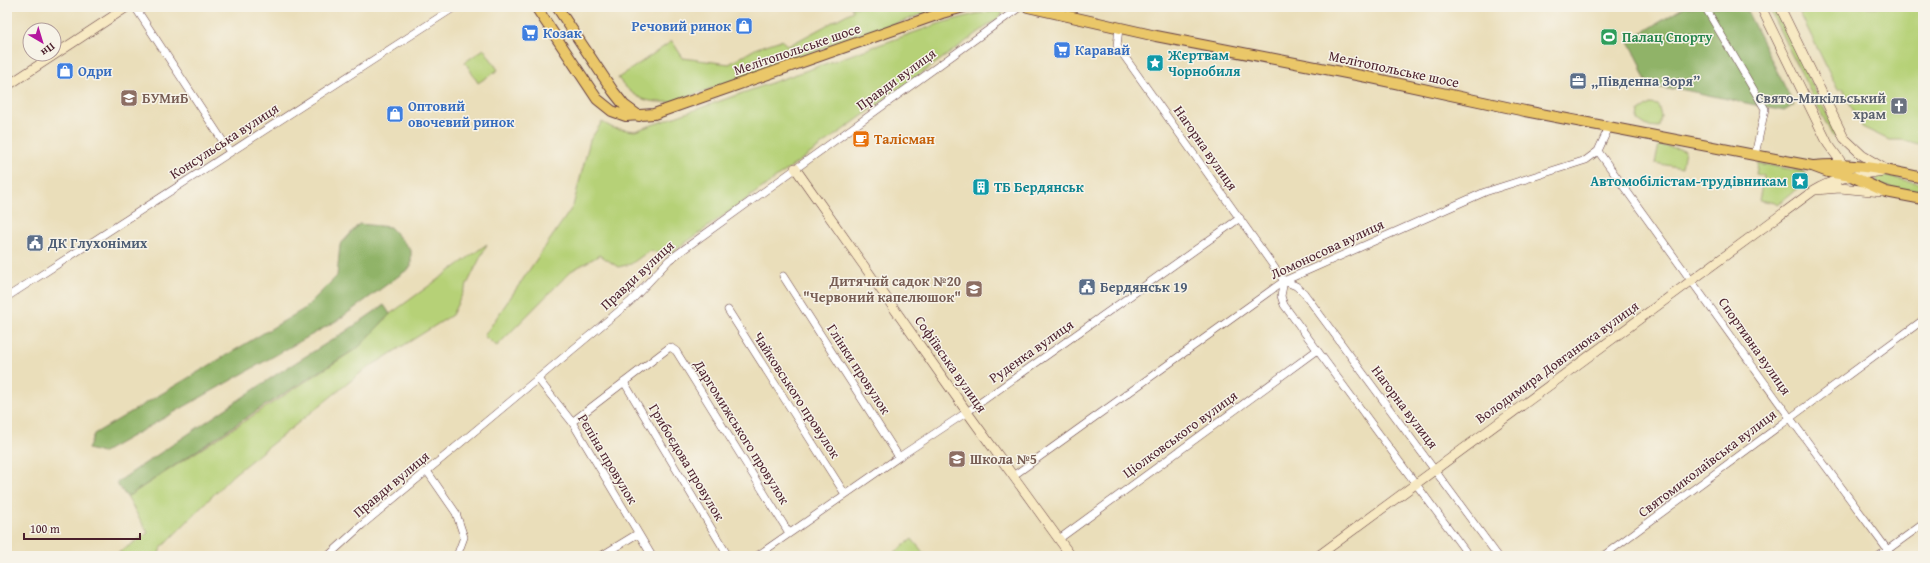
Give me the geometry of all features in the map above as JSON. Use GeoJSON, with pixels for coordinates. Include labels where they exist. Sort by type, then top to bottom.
{"type":"FeatureCollection","features":[{"type":"Feature","properties":{"kind":"main road"},"geometry":{"type":"LineString","coordinates":[[7,86],[127,7]]}},
{"type":"Feature","properties":{"kind":"main road","name":"Мелітопольське шосе"},"geometry":{"type":"LineString","coordinates":[[536,7],[597,99],[612,111],[626,116],[654,114],[935,15],[964,7]]}},
{"type":"Feature","properties":{"kind":"main road"},"geometry":{"type":"LineString","coordinates":[[557,7],[613,92],[624,105],[640,116]]}},
{"type":"Feature","properties":{"kind":"main road","name":"Мелітопольське шосе"},"geometry":{"type":"LineString","coordinates":[[1028,7],[1119,28],[1609,127],[1829,168],[1886,192],[1923,199]]}},
{"type":"Feature","properties":{"kind":"main road"},"geometry":{"type":"LineString","coordinates":[[1761,7],[1828,144],[1851,176]]}},
{"type":"Feature","properties":{"kind":"main road"},"geometry":{"type":"LineString","coordinates":[[1780,7],[1844,138],[1862,155],[1889,170]]}},
{"type":"Feature","properties":{"kind":"main road"},"geometry":{"type":"LineString","coordinates":[[1814,190],[1829,168],[1828,144]]}},
{"type":"Feature","properties":{"kind":"main road"},"geometry":{"type":"LineString","coordinates":[[1829,168],[1844,166],[1889,170],[1923,178]]}},
{"type":"Feature","properties":{"kind":"main road","name":"Софіївська вулиця"},"geometry":{"type":"LineString","coordinates":[[795,168],[967,412],[1071,556]]}},
{"type":"Feature","properties":{"kind":"main road"},"geometry":{"type":"LineString","coordinates":[[1814,190],[1826,182],[1851,176],[1889,170]]}},
{"type":"Feature","properties":{"kind":"main road"},"geometry":{"type":"LineString","coordinates":[[1814,190],[1840,188],[1886,192]]}},
{"type":"Feature","properties":{"kind":"main road","name":"Володимира Довганюка вулиця"},"geometry":{"type":"LineString","coordinates":[[1318,556],[1814,190]]}},
{"type":"Feature","properties":{"kind":"street"},"geometry":{"type":"LineString","coordinates":[[135,7],[230,152]]}},
{"type":"Feature","properties":{"kind":"street","name":"Консульська вулиця"},"geometry":{"type":"LineString","coordinates":[[7,297],[455,7]]}},
{"type":"Feature","properties":{"kind":"street","name":"Правди вулиця"},"geometry":{"type":"LineString","coordinates":[[328,556],[362,525],[631,301],[658,270],[674,256],[1020,7]]}},
{"type":"Feature","properties":{"kind":"street"},"geometry":{"type":"LineString","coordinates":[[1705,7],[1765,109],[1755,155]]}},
{"type":"Feature","properties":{"kind":"street","name":"Нагорна вулиця"},"geometry":{"type":"LineString","coordinates":[[1119,28],[1117,46],[1284,281],[1296,286],[1304,293],[1498,556]]}},
{"type":"Feature","properties":{"kind":"street"},"geometry":{"type":"LineString","coordinates":[[1598,151],[1609,127]]}},
{"type":"Feature","properties":{"kind":"street","name":"Спортивна вулиця"},"geometry":{"type":"LineString","coordinates":[[1598,151],[1889,553]]}},
{"type":"Feature","properties":{"kind":"street","name":"Ломоносова вулиця"},"geometry":{"type":"LineString","coordinates":[[1013,476],[1284,281],[1486,192],[1586,160],[1598,151]]}},
{"type":"Feature","properties":{"kind":"street","name":"Руденка вулиця"},"geometry":{"type":"LineString","coordinates":[[757,556],[899,456],[967,412],[1240,218]]}},
{"type":"Feature","properties":{"kind":"street","name":"Глінки провулок"},"geometry":{"type":"LineString","coordinates":[[783,276],[899,456]]}},
{"type":"Feature","properties":{"kind":"street"},"geometry":{"type":"LineString","coordinates":[[1284,281],[1282,296],[1284,305],[1469,556]]}},
{"type":"Feature","properties":{"kind":"street","name":"Чайковського провулок"},"geometry":{"type":"LineString","coordinates":[[728,310],[845,494]]}},
{"type":"Feature","properties":{"kind":"street","name":"Святомиколаївська вулиця"},"geometry":{"type":"LineString","coordinates":[[1603,556],[1923,320]]}},
{"type":"Feature","properties":{"kind":"street","name":"Даргомижського провулок"},"geometry":{"type":"LineString","coordinates":[[624,382],[670,347],[676,351],[790,533]]}},
{"type":"Feature","properties":{"kind":"street","name":"Ціолковського вулиця"},"geometry":{"type":"LineString","coordinates":[[1059,539],[1317,350]]}},
{"type":"Feature","properties":{"kind":"street","name":"Рєпіна провулок"},"geometry":{"type":"LineString","coordinates":[[538,378],[572,422],[637,534],[652,556]]}},
{"type":"Feature","properties":{"kind":"street"},"geometry":{"type":"LineString","coordinates":[[572,422],[624,382]]}},
{"type":"Feature","properties":{"kind":"street","name":"Грибоєдова провулок"},"geometry":{"type":"LineString","coordinates":[[624,382],[728,556]]}},
{"type":"Feature","properties":{"kind":"street"},"geometry":{"type":"LineString","coordinates":[[427,471],[456,513],[464,537],[456,556]]}},
{"type":"Feature","properties":{"kind":"street"},"geometry":{"type":"LineString","coordinates":[[1879,556],[1889,553],[1923,524]]}},
{"type":"Feature","properties":{"kind":"street"},"geometry":{"type":"LineString","coordinates":[[601,556],[637,534]]}},
{"type":"Feature","properties":{"kind":"green space"},"geometry":{"type":"Polygon","coordinates":[[[851,7],[943,7],[673,102],[656,102],[642,99],[630,91],[618,78],[672,41],[683,58],[729,64],[757,48],[781,40],[788,46],[853,11],[851,7]]]}},
{"type":"Feature","properties":{"kind":"green space"},"geometry":{"type":"Polygon","coordinates":[[[1684,7],[1745,7],[1794,105],[1784,111],[1675,88],[1674,90],[1648,86],[1641,70],[1641,65],[1629,41],[1684,7]]]}},
{"type":"Feature","properties":{"kind":"green space"},"geometry":{"type":"Polygon","coordinates":[[[1768,7],[1774,7],[1837,135],[1833,137],[1768,7]]]}},
{"type":"Feature","properties":{"kind":"green space"},"geometry":{"type":"Polygon","coordinates":[[[1797,7],[1923,7],[1923,145],[1902,140],[1889,140],[1862,127],[1860,116],[1853,110],[1843,88],[1838,90],[1797,7]]]}},
{"type":"Feature","properties":{"kind":"green space"},"geometry":{"type":"Polygon","coordinates":[[[999,11],[1003,13],[1000,17],[670,254],[649,251],[631,264],[618,267],[600,255],[571,271],[497,346],[484,336],[573,206],[590,140],[602,122],[613,128],[635,131],[941,23],[975,14],[999,11]]]}},
{"type":"Feature","properties":{"kind":"green space"},"geometry":{"type":"Polygon","coordinates":[[[484,49],[498,70],[478,83],[465,62],[484,49]]]}},
{"type":"Feature","properties":{"kind":"green space"},"geometry":{"type":"Polygon","coordinates":[[[1650,104],[1658,105],[1661,116],[1659,127],[1647,126],[1638,120],[1639,111],[1650,104]]]}},
{"type":"Feature","properties":{"kind":"green space"},"geometry":{"type":"Polygon","coordinates":[[[1659,145],[1685,150],[1682,168],[1655,163],[1659,145]]]}},
{"type":"Feature","properties":{"kind":"green space"},"geometry":{"type":"Polygon","coordinates":[[[1758,163],[1804,172],[1806,174],[1804,183],[1777,205],[1775,203],[1759,200],[1764,176],[1756,174],[1758,163]]]}},
{"type":"Feature","properties":{"kind":"green space"},"geometry":{"type":"Polygon","coordinates":[[[1880,175],[1923,184],[1923,194],[1878,185],[1876,180],[1880,175]]]}},
{"type":"Feature","properties":{"kind":"green space"},"geometry":{"type":"Polygon","coordinates":[[[359,224],[390,227],[411,250],[411,267],[338,320],[102,453],[88,449],[94,434],[304,309],[337,276],[340,245],[359,224]]]}},
{"type":"Feature","properties":{"kind":"green space"},"geometry":{"type":"Polygon","coordinates":[[[487,244],[452,315],[363,371],[233,475],[161,548],[158,556],[114,556],[148,533],[127,497],[359,347],[390,314],[487,244]]]}},
{"type":"Feature","properties":{"kind":"green space"},"geometry":{"type":"Polygon","coordinates":[[[384,305],[390,314],[359,347],[261,408],[127,497],[116,483],[277,374],[345,332],[384,305]]]}},
{"type":"Feature","properties":{"kind":"green space"},"geometry":{"type":"Polygon","coordinates":[[[912,539],[926,556],[890,556],[912,539]]]}},
{"type":"Feature","properties":{"kind":"place","name":"Речовий ринок"},"geometry":{"type":"Point","coordinates":[744,26]}},
{"type":"Feature","properties":{"kind":"place","name":"Козак"},"geometry":{"type":"Point","coordinates":[530,33]}},
{"type":"Feature","properties":{"kind":"place","name":"Палац Спорту"},"geometry":{"type":"Point","coordinates":[1609,37]}},
{"type":"Feature","properties":{"kind":"place","name":"Каравай"},"geometry":{"type":"Point","coordinates":[1062,50]}},
{"type":"Feature","properties":{"kind":"place","name":"Жертвам Чорнобиля"},"geometry":{"type":"Point","coordinates":[1155,63]}},
{"type":"Feature","properties":{"kind":"place","name":"Одри"},"geometry":{"type":"Point","coordinates":[65,71]}},
{"type":"Feature","properties":{"kind":"place","name":"„Південна Зоря”"},"geometry":{"type":"Point","coordinates":[1578,81]}},
{"type":"Feature","properties":{"kind":"place","name":"БУМиБ"},"geometry":{"type":"Point","coordinates":[129,98]}},
{"type":"Feature","properties":{"kind":"place","name":"Свято-Микільський храм"},"geometry":{"type":"Point","coordinates":[1899,106]}},
{"type":"Feature","properties":{"kind":"place","name":"Оптовий овочевий ринок"},"geometry":{"type":"Point","coordinates":[395,114]}},
{"type":"Feature","properties":{"kind":"place","name":"Талісман"},"geometry":{"type":"Point","coordinates":[861,139]}},
{"type":"Feature","properties":{"kind":"place","name":"Автомобілістам-трудівникам"},"geometry":{"type":"Point","coordinates":[1800,181]}},
{"type":"Feature","properties":{"kind":"place","name":"ТБ Бердянськ"},"geometry":{"type":"Point","coordinates":[981,187]}},
{"type":"Feature","properties":{"kind":"place","name":"ДК Глухонімих"},"geometry":{"type":"Point","coordinates":[35,243]}},
{"type":"Feature","properties":{"kind":"place","name":"Бердянськ 19"},"geometry":{"type":"Point","coordinates":[1087,287]}},
{"type":"Feature","properties":{"kind":"place","name":"Дитячий садок №20 \"Червоний капелюшок\""},"geometry":{"type":"Point","coordinates":[974,289]}},
{"type":"Feature","properties":{"kind":"place","name":"Школа №5"},"geometry":{"type":"Point","coordinates":[957,459]}}]}
